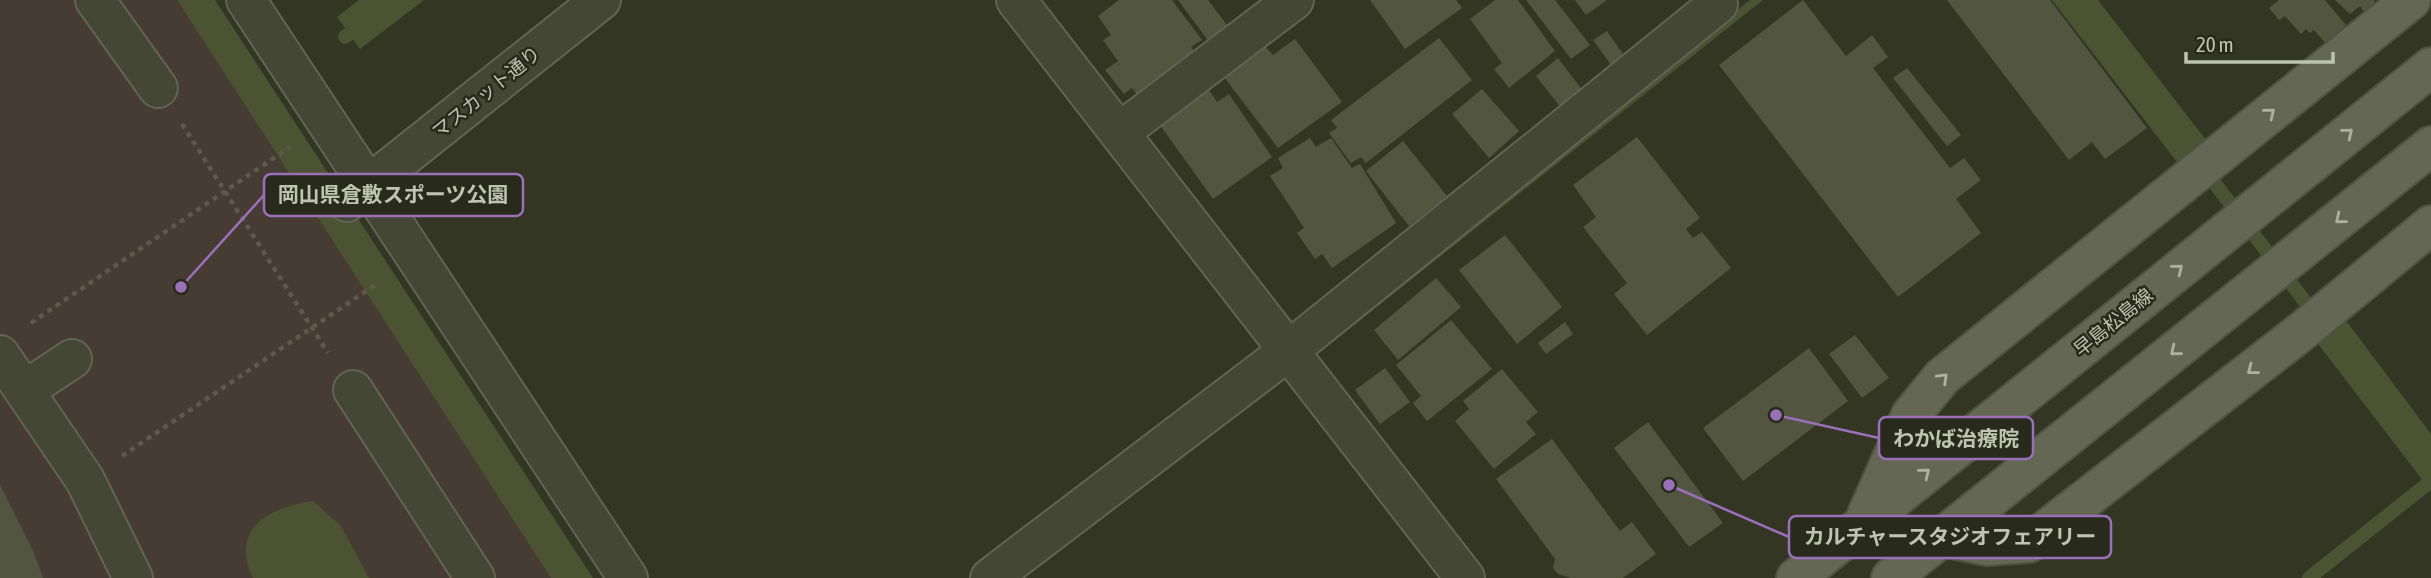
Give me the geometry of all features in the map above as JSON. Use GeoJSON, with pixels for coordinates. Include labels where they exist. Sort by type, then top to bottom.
{"type":"FeatureCollection","features":[{"type":"Feature","properties":{"kind":"main road"},"geometry":{"type":"LineString","coordinates":[[1864,522],[1911,415],[1942,377],[2411,0]]}},
{"type":"Feature","properties":{"kind":"main road","name":"早島松島線"},"geometry":{"type":"LineString","coordinates":[[1796,578],[2417,79]]}},
{"type":"Feature","properties":{"kind":"main road"},"geometry":{"type":"LineString","coordinates":[[1891,578],[2431,146]]}},
{"type":"Feature","properties":{"kind":"main road"},"geometry":{"type":"LineString","coordinates":[[1942,537],[1986,546],[2029,543],[2320,316],[2431,225]]}},
{"type":"Feature","properties":{"kind":"street"},"geometry":{"type":"LineString","coordinates":[[95,0],[158,88]]}},
{"type":"Feature","properties":{"kind":"street"},"geometry":{"type":"LineString","coordinates":[[246,0],[359,193],[628,578]]}},
{"type":"Feature","properties":{"kind":"street","name":"マスカット通り"},"geometry":{"type":"LineString","coordinates":[[359,193],[601,0]]}},
{"type":"Feature","properties":{"kind":"street"},"geometry":{"type":"LineString","coordinates":[[1016,0],[1465,578]]}},
{"type":"Feature","properties":{"kind":"street"},"geometry":{"type":"LineString","coordinates":[[1120,132],[1294,0]]}},
{"type":"Feature","properties":{"kind":"street"},"geometry":{"type":"LineString","coordinates":[[990,578],[1287,352],[1718,4]]}},
{"type":"Feature","properties":{"kind":"street"},"geometry":{"type":"LineString","coordinates":[[11,342],[25,390],[85,480],[133,578]]}},
{"type":"Feature","properties":{"kind":"street"},"geometry":{"type":"LineString","coordinates":[[25,390],[72,359]]}},
{"type":"Feature","properties":{"kind":"street"},"geometry":{"type":"LineString","coordinates":[[352,390],[475,578]]}},
{"type":"Feature","properties":{"kind":"path"},"geometry":{"type":"LineString","coordinates":[[158,88],[352,390]]}},
{"type":"Feature","properties":{"kind":"path"},"geometry":{"type":"LineString","coordinates":[[11,342],[294,145]]}},
{"type":"Feature","properties":{"kind":"path"},"geometry":{"type":"LineString","coordinates":[[85,480],[383,279]]}},
{"type":"Feature","properties":{"kind":"shaded area"},"geometry":{"type":"Polygon","coordinates":[[[0,0],[177,0],[552,578],[0,578],[0,0]]]}},
{"type":"Feature","properties":{"kind":"shaded area"},"geometry":{"type":"Polygon","coordinates":[[[177,0],[215,0],[593,578],[551,578],[177,0]]]}},
{"type":"Feature","properties":{"kind":"shaded area"},"geometry":{"type":"Polygon","coordinates":[[[359,0],[424,0],[360,49],[337,17],[359,0]]]}},
{"type":"Feature","properties":{"kind":"shaded area"},"geometry":{"type":"Polygon","coordinates":[[[1750,0],[1763,0],[1320,352],[1316,344],[1750,0]]]}},
{"type":"Feature","properties":{"kind":"shaded area"},"geometry":{"type":"Polygon","coordinates":[[[2052,0],[2098,0],[2206,140],[2177,162],[2052,0]]]}},
{"type":"Feature","properties":{"kind":"shaded area"},"geometry":{"type":"Polygon","coordinates":[[[2344,318],[2431,434],[2431,491],[2315,340],[2344,318]]]}},
{"type":"Feature","properties":{"kind":"shaded area"},"geometry":{"type":"Polygon","coordinates":[[[313,501],[341,526],[369,578],[253,578],[247,561],[246,546],[258,523],[282,509],[313,501]]]}},
{"type":"Feature","properties":{"kind":"building"},"geometry":{"type":"Polygon","coordinates":[[[1119,0],[1172,0],[1202,40],[1191,47],[1197,55],[1140,98],[1132,88],[1124,94],[1105,70],[1118,61],[1103,40],[1111,35],[1098,16],[1119,0]]]}},
{"type":"Feature","properties":{"kind":"building"},"geometry":{"type":"Polygon","coordinates":[[[1178,0],[1208,0],[1230,29],[1210,43],[1178,0]]]}},
{"type":"Feature","properties":{"kind":"building"},"geometry":{"type":"Polygon","coordinates":[[[1370,0],[1456,0],[1462,8],[1405,49],[1370,0]]]}},
{"type":"Feature","properties":{"kind":"building"},"geometry":{"type":"Polygon","coordinates":[[[1495,0],[1518,0],[1555,51],[1509,88],[1494,69],[1502,63],[1470,19],[1495,0]]]}},
{"type":"Feature","properties":{"kind":"building"},"geometry":{"type":"Polygon","coordinates":[[[1526,0],[1555,0],[1590,45],[1571,59],[1526,0]]]}},
{"type":"Feature","properties":{"kind":"building"},"geometry":{"type":"Polygon","coordinates":[[[1575,0],[1607,0],[1586,15],[1575,0]]]}},
{"type":"Feature","properties":{"kind":"building"},"geometry":{"type":"Polygon","coordinates":[[[1803,0],[1846,56],[1872,35],[1888,57],[1873,68],[1950,168],[1964,158],[1981,180],[1956,199],[1981,233],[1898,297],[1719,65],[1803,0]]]}},
{"type":"Feature","properties":{"kind":"building"},"geometry":{"type":"Polygon","coordinates":[[[1947,0],[2050,0],[2147,128],[2105,159],[2092,142],[2069,160],[1947,0]]]}},
{"type":"Feature","properties":{"kind":"building"},"geometry":{"type":"Polygon","coordinates":[[[2279,0],[2325,0],[2346,25],[2327,45],[2314,30],[2310,33],[2306,29],[2301,34],[2285,16],[2279,20],[2269,8],[2279,0]]]}},
{"type":"Feature","properties":{"kind":"building"},"geometry":{"type":"Polygon","coordinates":[[[2335,0],[2374,0],[2377,8],[2367,16],[2360,6],[2350,14],[2335,0]]]}},
{"type":"Feature","properties":{"kind":"building"},"geometry":{"type":"Polygon","coordinates":[[[1607,31],[1627,60],[1614,69],[1593,40],[1607,31]]]}},
{"type":"Feature","properties":{"kind":"building"},"geometry":{"type":"Polygon","coordinates":[[[1439,38],[1472,80],[1366,163],[1361,157],[1351,163],[1329,133],[1337,128],[1331,120],[1439,38]]]}},
{"type":"Feature","properties":{"kind":"building"},"geometry":{"type":"Polygon","coordinates":[[[1295,39],[1342,102],[1278,148],[1224,77],[1265,46],[1273,55],[1295,39]]]}},
{"type":"Feature","properties":{"kind":"building"},"geometry":{"type":"Polygon","coordinates":[[[1558,58],[1583,91],[1562,109],[1536,76],[1558,58]]]}},
{"type":"Feature","properties":{"kind":"building"},"geometry":{"type":"Polygon","coordinates":[[[1907,68],[1961,135],[1947,146],[1893,78],[1907,68]]]}},
{"type":"Feature","properties":{"kind":"building"},"geometry":{"type":"Polygon","coordinates":[[[1482,89],[1519,131],[1489,158],[1452,114],[1482,89]]]}},
{"type":"Feature","properties":{"kind":"building"},"geometry":{"type":"Polygon","coordinates":[[[1209,90],[1217,102],[1229,94],[1272,157],[1213,199],[1160,125],[1209,90]]]}},
{"type":"Feature","properties":{"kind":"building"},"geometry":{"type":"Polygon","coordinates":[[[1637,137],[1700,218],[1686,229],[1693,238],[1702,232],[1731,268],[1647,335],[1614,294],[1627,283],[1583,227],[1596,217],[1573,185],[1637,137]]]}},
{"type":"Feature","properties":{"kind":"building"},"geometry":{"type":"Polygon","coordinates":[[[1310,138],[1316,147],[1331,138],[1352,168],[1360,164],[1396,223],[1332,268],[1322,254],[1315,259],[1297,233],[1304,228],[1270,176],[1283,168],[1278,158],[1310,138]]]}},
{"type":"Feature","properties":{"kind":"building"},"geometry":{"type":"Polygon","coordinates":[[[1403,141],[1447,196],[1409,226],[1366,171],[1403,141]]]}},
{"type":"Feature","properties":{"kind":"building"},"geometry":{"type":"Polygon","coordinates":[[[1505,235],[1562,307],[1517,344],[1459,270],[1505,235]]]}},
{"type":"Feature","properties":{"kind":"building"},"geometry":{"type":"Polygon","coordinates":[[[1436,278],[1461,307],[1398,360],[1374,330],[1436,278]]]}},
{"type":"Feature","properties":{"kind":"building"},"geometry":{"type":"Polygon","coordinates":[[[1451,320],[1492,369],[1427,421],[1413,403],[1421,396],[1396,365],[1451,320]]]}},
{"type":"Feature","properties":{"kind":"building"},"geometry":{"type":"Polygon","coordinates":[[[1565,322],[1573,334],[1546,354],[1538,343],[1565,322]]]}},
{"type":"Feature","properties":{"kind":"building"},"geometry":{"type":"Polygon","coordinates":[[[1855,335],[1889,378],[1862,398],[1829,354],[1855,335]]]}},
{"type":"Feature","properties":{"kind":"building"},"geometry":{"type":"Polygon","coordinates":[[[1809,348],[1848,401],[1743,481],[1703,428],[1809,348]]]}},
{"type":"Feature","properties":{"kind":"building"},"geometry":{"type":"Polygon","coordinates":[[[1385,368],[1410,402],[1380,424],[1355,390],[1385,368]]]}},
{"type":"Feature","properties":{"kind":"building"},"geometry":{"type":"Polygon","coordinates":[[[1502,369],[1538,412],[1526,422],[1536,434],[1494,469],[1455,421],[1469,409],[1463,401],[1502,369]]]}},
{"type":"Feature","properties":{"kind":"building"},"geometry":{"type":"Polygon","coordinates":[[[1648,422],[1723,523],[1689,547],[1614,448],[1648,422]]]}},
{"type":"Feature","properties":{"kind":"building"},"geometry":{"type":"Polygon","coordinates":[[[1552,439],[1620,531],[1632,522],[1656,554],[1623,578],[1571,578],[1558,574],[1553,568],[1555,559],[1496,479],[1552,439]]]}},
{"type":"Feature","properties":{"kind":"building"},"geometry":{"type":"Polygon","coordinates":[[[0,485],[34,553],[43,578],[0,578],[0,485]]]}},
{"type":"Feature","properties":{"kind":"waterway"},"geometry":{"type":"LineString","coordinates":[[345,37],[393,0]]}},
{"type":"Feature","properties":{"kind":"waterway"},"geometry":{"type":"LineString","coordinates":[[2203,168],[2316,316]]}},
{"type":"Feature","properties":{"kind":"waterway"},"geometry":{"type":"LineString","coordinates":[[2309,578],[2431,481]]}},
{"type":"Feature","properties":{"kind":"place","name":"岡山県倉敷スポーツ公園"},"geometry":{"type":"Point","coordinates":[181,287]}},
{"type":"Feature","properties":{"kind":"place","name":"わかば治療院"},"geometry":{"type":"Point","coordinates":[1776,415]}},
{"type":"Feature","properties":{"kind":"place","name":"カルチャースタジオフェアリー"},"geometry":{"type":"Point","coordinates":[1669,485]}}]}
